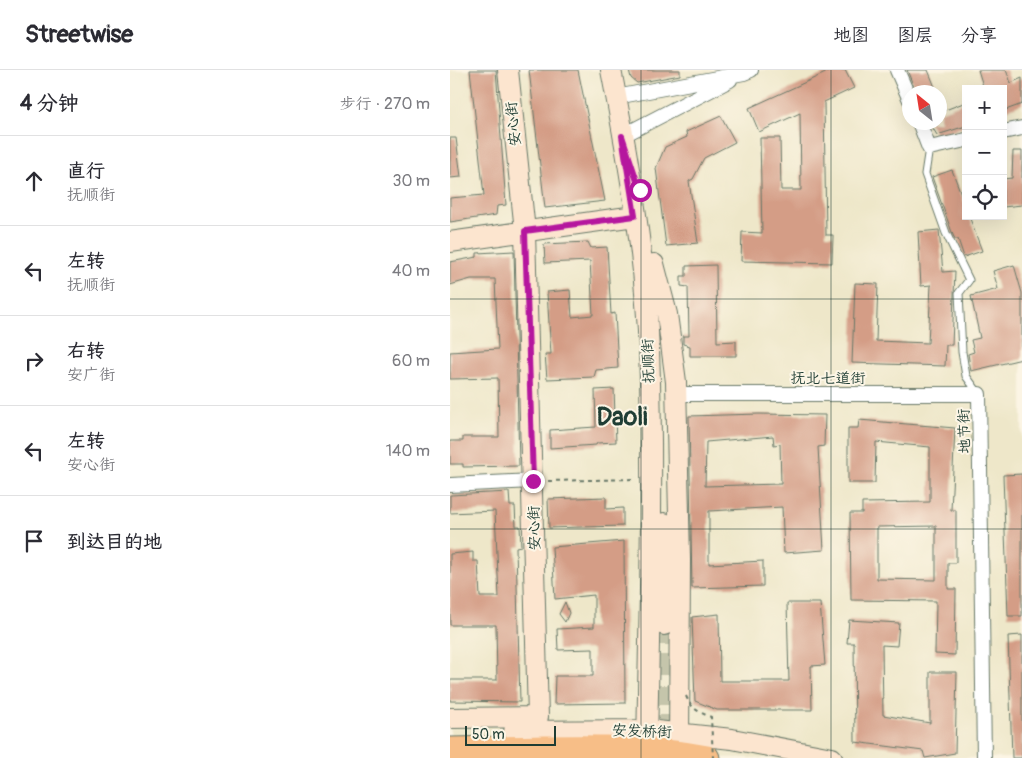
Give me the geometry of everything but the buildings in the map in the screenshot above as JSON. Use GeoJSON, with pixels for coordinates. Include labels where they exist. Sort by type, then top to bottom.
{"type":"FeatureCollection","features":[{"type":"Feature","properties":{"kind":"highway"},"geometry":{"type":"LineString","coordinates":[[453,745],[566,747],[647,740],[679,743],[707,758]]}},
{"type":"Feature","properties":{"kind":"main road","name":"安心街"},"geometry":{"type":"LineString","coordinates":[[450,718],[538,717],[525,231],[508,70]]}},
{"type":"Feature","properties":{"kind":"main road"},"geometry":{"type":"LineString","coordinates":[[611,70],[622,136]]}},
{"type":"Feature","properties":{"kind":"main road","name":"抚顺街"},"geometry":{"type":"LineString","coordinates":[[622,136],[635,216],[649,349],[651,479],[647,740]]}},
{"type":"Feature","properties":{"kind":"main road","name":"抚顺街"},"geometry":{"type":"LineString","coordinates":[[622,136],[649,218],[654,264],[663,389],[664,625]]}},
{"type":"Feature","properties":{"kind":"main road"},"geometry":{"type":"LineString","coordinates":[[450,242],[635,216]]}},
{"type":"Feature","properties":{"kind":"main road","name":"抚顺街"},"geometry":{"type":"LineString","coordinates":[[654,264],[667,314],[677,394],[680,560],[679,743]]}},
{"type":"Feature","properties":{"kind":"main road","name":"安发桥街"},"geometry":{"type":"LineString","coordinates":[[679,743],[732,739],[832,758]]}},
{"type":"Feature","properties":{"kind":"street"},"geometry":{"type":"LineString","coordinates":[[897,70],[904,85]]}},
{"type":"Feature","properties":{"kind":"street"},"geometry":{"type":"LineString","coordinates":[[616,97],[748,72]]}},
{"type":"Feature","properties":{"kind":"street"},"geometry":{"type":"LineString","coordinates":[[622,136],[748,72]]}},
{"type":"Feature","properties":{"kind":"street"},"geometry":{"type":"LineString","coordinates":[[1007,131],[1022,128]]}},
{"type":"Feature","properties":{"kind":"street","name":"地节街"},"geometry":{"type":"LineString","coordinates":[[922,130],[929,148]]}},
{"type":"Feature","properties":{"kind":"street"},"geometry":{"type":"LineString","coordinates":[[929,148],[962,141]]}},
{"type":"Feature","properties":{"kind":"street","name":"抚北七道街"},"geometry":{"type":"LineString","coordinates":[[677,394],[979,394]]}},
{"type":"Feature","properties":{"kind":"street","name":"地节街"},"geometry":{"type":"LineString","coordinates":[[979,394],[984,758]]}},
{"type":"Feature","properties":{"kind":"street"},"geometry":{"type":"LineString","coordinates":[[450,485],[533,481]]}},
{"type":"Feature","properties":{"kind":"lane","name":"地节街"},"geometry":{"type":"LineString","coordinates":[[929,148],[925,174],[946,233],[969,280],[959,293],[962,352],[966,376],[979,394]]}},
{"type":"Feature","properties":{"kind":"path"},"geometry":{"type":"LineString","coordinates":[[533,481],[651,479]]}},
{"type":"Feature","properties":{"kind":"path"},"geometry":{"type":"LineString","coordinates":[[686,696],[690,706],[700,713],[711,717],[713,758]]}},
{"type":"Feature","properties":{"kind":"tunnel"},"geometry":{"type":"LineString","coordinates":[[664,625],[665,749]]}},
{"type":"Feature","properties":{"kind":"district","name":"Daoli"},"geometry":{"type":"Point","coordinates":[622,416]}},
{"type":"Feature","properties":{"kind":"route"},"geometry":{"type":"LineString","coordinates":[[533,481],[525,231],[635,216],[622,136],[640,190]]}}]}
